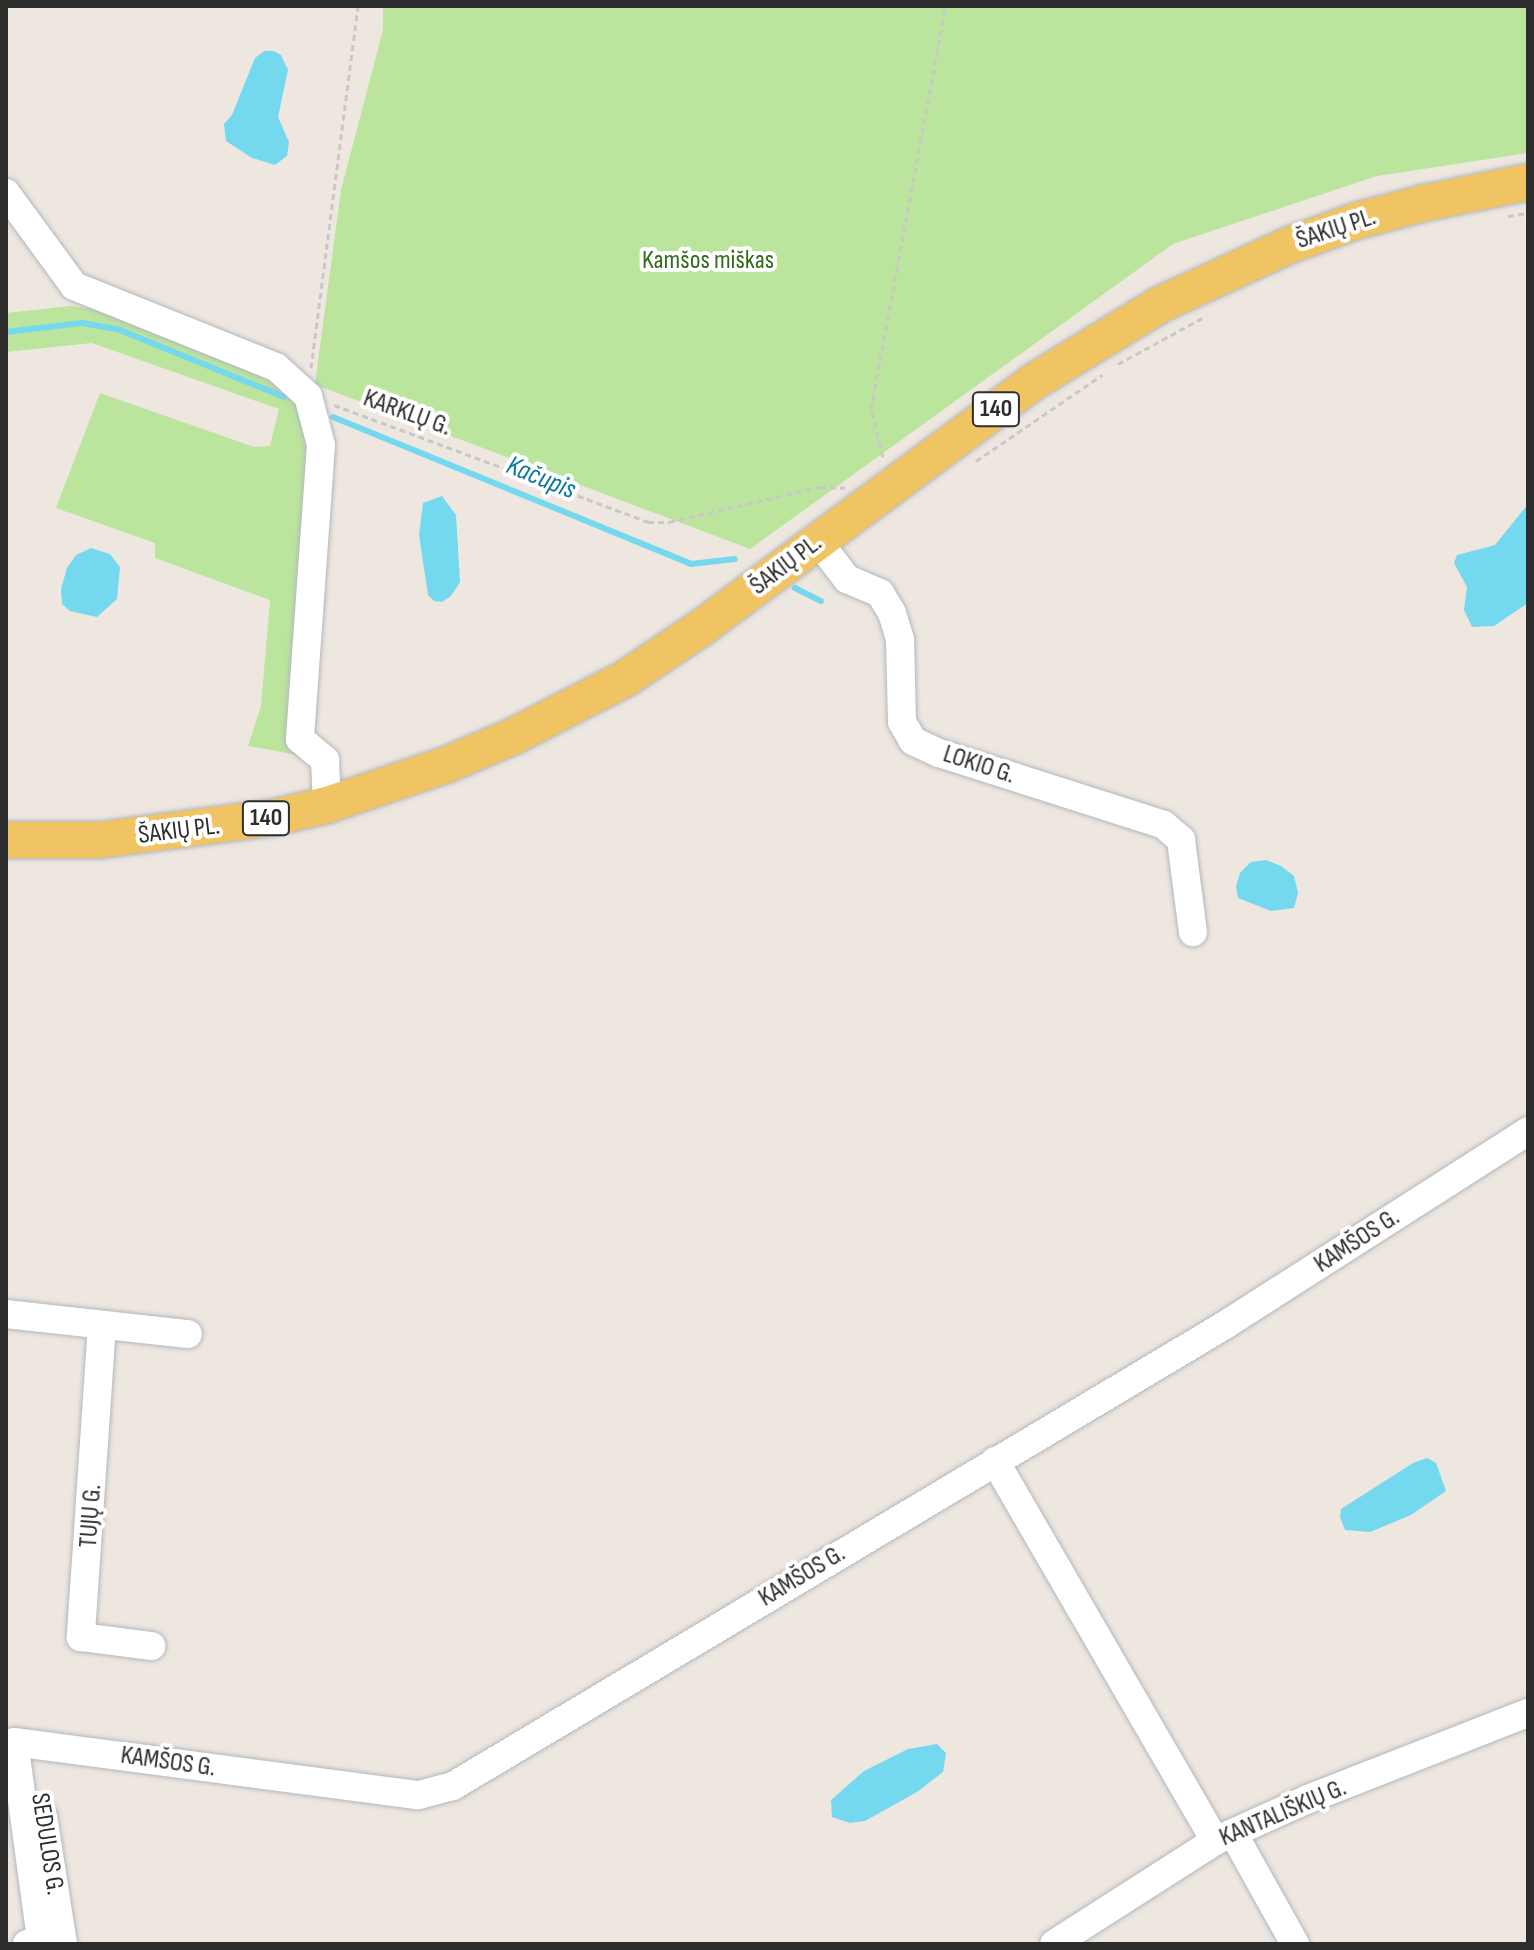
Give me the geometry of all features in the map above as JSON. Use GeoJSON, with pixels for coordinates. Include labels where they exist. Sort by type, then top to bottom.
{"type":"FeatureCollection","features":[{"type":"Feature","properties":{"kind":"main road","name":"ŠAKIŲ PL."},"geometry":{"type":"LineString","coordinates":[[6,840],[100,840],[185,832],[327,805],[446,765],[514,736],[625,679],[1033,382],[1102,338],[1216,277],[1356,221],[1424,203],[1528,182]]}},
{"type":"Feature","properties":{"kind":"street"},"geometry":{"type":"LineString","coordinates":[[6,193],[74,286],[276,367],[308,396],[321,445],[300,739],[325,760],[327,805]]}},
{"type":"Feature","properties":{"kind":"street","name":"LOKIO G."},"geometry":{"type":"LineString","coordinates":[[818,541],[847,579],[880,593],[892,613],[900,640],[902,722],[913,741],[939,753],[1164,825],[1181,840],[1193,932]]}},
{"type":"Feature","properties":{"kind":"street","name":"KAMŠOS G."},"geometry":{"type":"LineString","coordinates":[[17,1740],[419,1795],[453,1786],[1262,1302],[1526,1136]]}},
{"type":"Feature","properties":{"kind":"street"},"geometry":{"type":"LineString","coordinates":[[6,1314],[188,1334]]}},
{"type":"Feature","properties":{"kind":"street","name":"TUJŲ G."},"geometry":{"type":"LineString","coordinates":[[102,1325],[81,1637],[151,1646]]}},
{"type":"Feature","properties":{"kind":"street"},"geometry":{"type":"LineString","coordinates":[[995,1461],[1224,1837],[1295,1944]]}},
{"type":"Feature","properties":{"kind":"street","name":"KANTALIŠKIŲ G."},"geometry":{"type":"LineString","coordinates":[[1054,1944],[1224,1837],[1528,1713]]}},
{"type":"Feature","properties":{"kind":"street"},"geometry":{"type":"LineString","coordinates":[[17,1740],[41,1939],[27,1944]]}},
{"type":"Feature","properties":{"kind":"street","name":"SEDULOS G."},"geometry":{"type":"LineString","coordinates":[[17,1740],[63,1944]]}},
{"type":"Feature","properties":{"kind":"street"},"geometry":{"type":"LineString","coordinates":[[6,1940],[16,1944]]}},
{"type":"Feature","properties":{"kind":"path"},"geometry":{"type":"LineString","coordinates":[[308,396],[358,6]]}},
{"type":"Feature","properties":{"kind":"path"},"geometry":{"type":"LineString","coordinates":[[898,480],[879,450],[871,409],[946,6]]}},
{"type":"Feature","properties":{"kind":"path","name":"KARKLŲ G."},"geometry":{"type":"LineString","coordinates":[[308,396],[648,522],[669,522],[820,487],[854,491],[866,505]]}},
{"type":"Feature","properties":{"kind":"green space","name":"Kamšos miškas"},"geometry":{"type":"Polygon","coordinates":[[[383,6],[1528,6],[1528,153],[1377,176],[1173,244],[750,549],[316,385],[307,719],[325,760],[248,746],[261,706],[270,600],[155,558],[155,543],[56,508],[100,393],[254,447],[270,446],[279,409],[92,343],[6,352],[6,313],[71,306],[128,313],[315,384],[341,190],[383,30],[383,6]]]}},
{"type":"Feature","properties":{"kind":"water"},"geometry":{"type":"Polygon","coordinates":[[[264,51],[281,55],[288,70],[278,117],[289,142],[287,156],[275,165],[252,158],[226,141],[224,124],[232,115],[255,58],[264,51]]]}},
{"type":"Feature","properties":{"kind":"water"},"geometry":{"type":"Polygon","coordinates":[[[442,496],[456,515],[460,582],[451,596],[442,602],[434,601],[428,595],[419,535],[423,503],[442,496]]]}},
{"type":"Feature","properties":{"kind":"water"},"geometry":{"type":"Polygon","coordinates":[[[1528,504],[1528,603],[1494,626],[1472,627],[1464,610],[1467,587],[1454,563],[1457,555],[1495,545],[1528,504]]]}},
{"type":"Feature","properties":{"kind":"water"},"geometry":{"type":"Polygon","coordinates":[[[91,548],[110,554],[120,567],[117,599],[97,617],[70,611],[62,604],[61,589],[67,568],[76,555],[91,548]]]}},
{"type":"Feature","properties":{"kind":"water"},"geometry":{"type":"Polygon","coordinates":[[[1266,860],[1294,876],[1298,893],[1294,908],[1271,911],[1238,898],[1236,886],[1240,873],[1251,862],[1266,860]]]}},
{"type":"Feature","properties":{"kind":"water"},"geometry":{"type":"Polygon","coordinates":[[[1427,1458],[1436,1463],[1446,1491],[1411,1515],[1370,1532],[1345,1530],[1340,1517],[1341,1509],[1413,1463],[1427,1458]]]}},
{"type":"Feature","properties":{"kind":"water"},"geometry":{"type":"Polygon","coordinates":[[[937,1744],[946,1753],[943,1772],[917,1792],[865,1821],[850,1823],[832,1817],[831,1800],[864,1771],[908,1749],[937,1744]]]}},
{"type":"Feature","properties":{"kind":"waterway","name":"Kačupis"},"geometry":{"type":"LineString","coordinates":[[6,332],[82,323],[120,330],[284,397]]}},
{"type":"Feature","properties":{"kind":"waterway","name":"Kačupis"},"geometry":{"type":"LineString","coordinates":[[333,417],[691,564],[735,559]]}},
{"type":"Feature","properties":{"kind":"waterway","name":"Kačupis"},"geometry":{"type":"LineString","coordinates":[[795,588],[821,601]]}}]}
